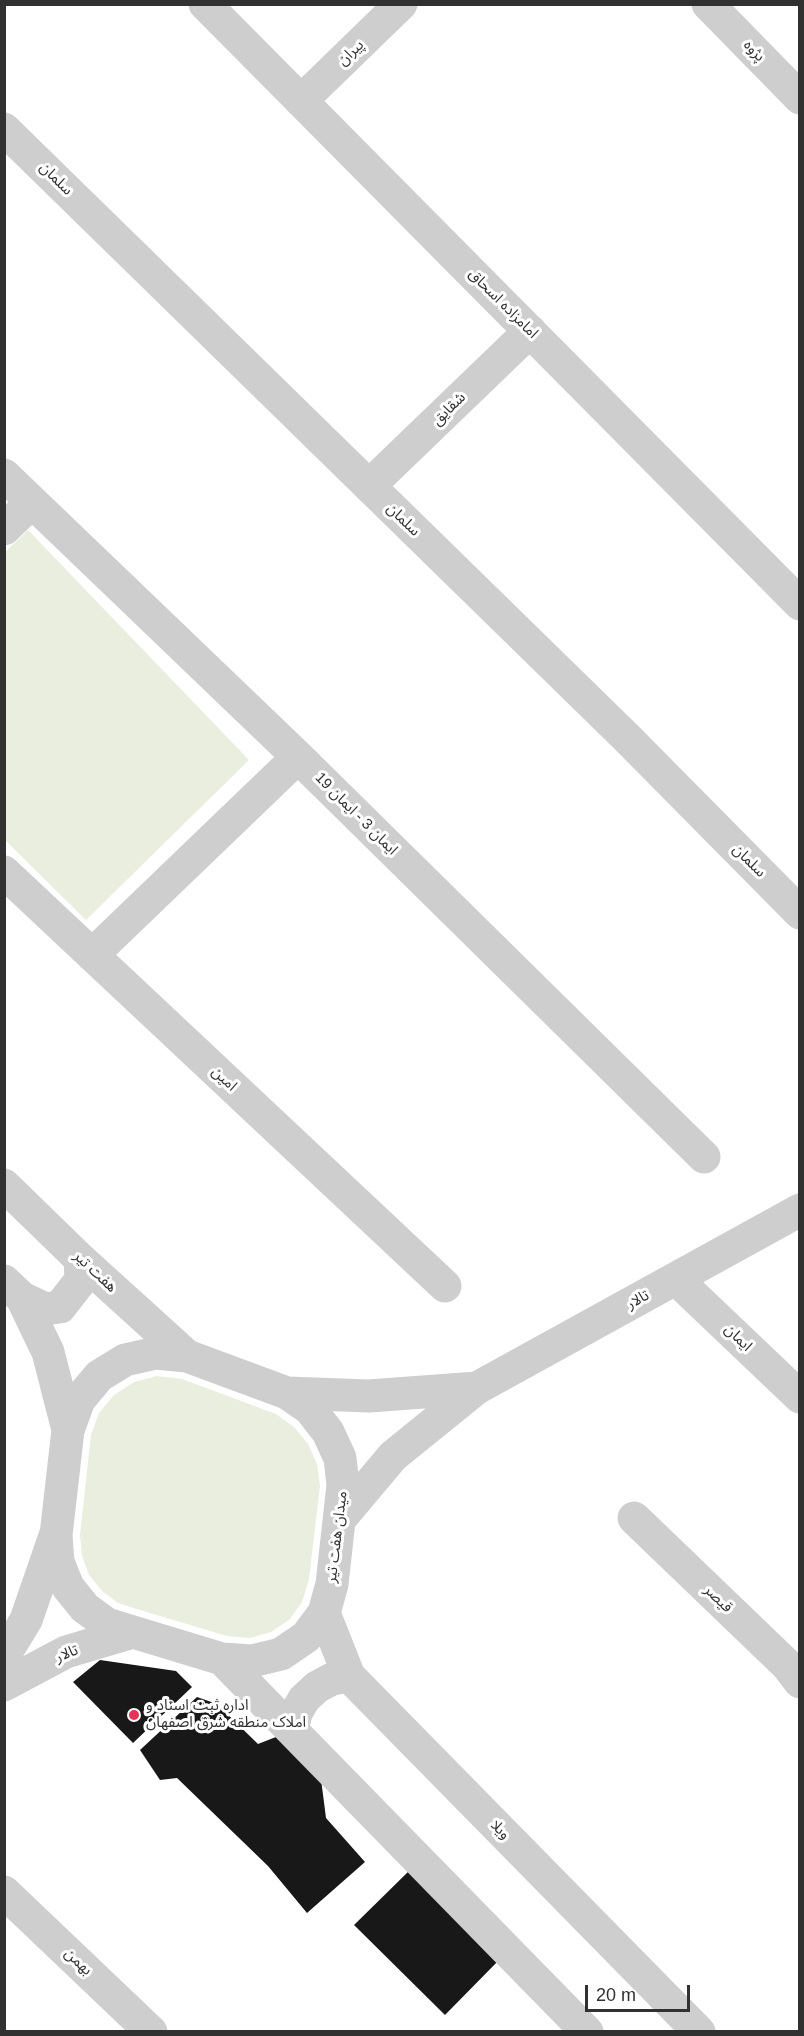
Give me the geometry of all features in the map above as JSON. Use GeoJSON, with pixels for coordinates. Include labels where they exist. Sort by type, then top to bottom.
{"type":"FeatureCollection","features":[{"type":"Feature","properties":{"kind":"street","name":"امامزاده اسحاق"},"geometry":{"type":"LineString","coordinates":[[205,4],[530,332],[787,572],[800,604]]}},
{"type":"Feature","properties":{"kind":"street","name":"پیران"},"geometry":{"type":"LineString","coordinates":[[301,101],[401,4]]}},
{"type":"Feature","properties":{"kind":"street","name":"پژوه"},"geometry":{"type":"LineString","coordinates":[[708,4],[800,99]]}},
{"type":"Feature","properties":{"kind":"street","name":"سلمان"},"geometry":{"type":"LineString","coordinates":[[4,129],[627,738],[800,913]]}},
{"type":"Feature","properties":{"kind":"street","name":"شقایق"},"geometry":{"type":"LineString","coordinates":[[369,486],[530,332]]}},
{"type":"Feature","properties":{"kind":"street","name":"ایمان 3 - ایمان 19"},"geometry":{"type":"LineString","coordinates":[[4,475],[298,757],[704,1157]]}},
{"type":"Feature","properties":{"kind":"street"},"geometry":{"type":"LineString","coordinates":[[4,528],[32,502]]}},
{"type":"Feature","properties":{"kind":"street"},"geometry":{"type":"LineString","coordinates":[[92,955],[298,757]]}},
{"type":"Feature","properties":{"kind":"street","name":"امین"},"geometry":{"type":"LineString","coordinates":[[4,872],[445,1286]]}},
{"type":"Feature","properties":{"kind":"street","name":"هفت تیر"},"geometry":{"type":"LineString","coordinates":[[4,1185],[80,1259],[187,1356]]}},
{"type":"Feature","properties":{"kind":"street","name":"تالار"},"geometry":{"type":"LineString","coordinates":[[340,1519],[393,1456],[477,1388],[800,1210]]}},
{"type":"Feature","properties":{"kind":"street"},"geometry":{"type":"LineString","coordinates":[[13,1290],[45,1309],[60,1307],[81,1280],[80,1259]]}},
{"type":"Feature","properties":{"kind":"street","name":"ایمان"},"geometry":{"type":"LineString","coordinates":[[675,1279],[800,1397]]}},
{"type":"Feature","properties":{"kind":"street"},"geometry":{"type":"LineString","coordinates":[[13,1290],[48,1352],[68,1430]]}},
{"type":"Feature","properties":{"kind":"street","name":"میدان هفت تیر"},"geometry":{"type":"LineString","coordinates":[[156,1353],[187,1356],[287,1393],[310,1409],[328,1432],[340,1458],[344,1485],[332,1584],[324,1613],[306,1637],[281,1654],[252,1661],[222,1659],[107,1624],[85,1608],[68,1587],[58,1562],[56,1535],[68,1430],[79,1400],[99,1376],[125,1360],[156,1353]]}},
{"type":"Feature","properties":{"kind":"street","name":"تالار"},"geometry":{"type":"LineString","coordinates":[[287,1393],[369,1396],[477,1388]]}},
{"type":"Feature","properties":{"kind":"street","name":"قیصر"},"geometry":{"type":"LineString","coordinates":[[634,1518],[787,1665],[800,1682]]}},
{"type":"Feature","properties":{"kind":"street"},"geometry":{"type":"LineString","coordinates":[[4,1656],[26,1620],[56,1535]]}},
{"type":"Feature","properties":{"kind":"street","name":"ویلا"},"geometry":{"type":"LineString","coordinates":[[324,1613],[349,1676],[699,2031]]}},
{"type":"Feature","properties":{"kind":"street","name":"تالار"},"geometry":{"type":"LineString","coordinates":[[4,1685],[66,1652],[133,1632]]}},
{"type":"Feature","properties":{"kind":"street"},"geometry":{"type":"LineString","coordinates":[[222,1659],[587,2031]]}},
{"type":"Feature","properties":{"kind":"street"},"geometry":{"type":"LineString","coordinates":[[292,1730],[296,1713],[304,1699],[317,1687],[332,1679],[349,1676]]}},
{"type":"Feature","properties":{"kind":"street","name":"بهمن"},"geometry":{"type":"LineString","coordinates":[[4,1892],[151,2031]]}},
{"type":"Feature","properties":{"kind":"shaded area"},"geometry":{"type":"Polygon","coordinates":[[[28,530],[249,760],[86,920],[5,840],[5,552],[28,530]]]}},
{"type":"Feature","properties":{"kind":"shaded area"},"geometry":{"type":"Polygon","coordinates":[[[157,1376],[182,1379],[276,1414],[294,1427],[308,1444],[317,1464],[320,1486],[309,1579],[302,1602],[289,1620],[271,1632],[250,1638],[227,1636],[140,1610],[118,1603],[102,1591],[89,1575],[82,1556],[80,1535],[91,1435],[99,1413],[114,1395],[134,1382],[157,1376]]]}},
{"type":"Feature","properties":{"kind":"building","name":"اداره ثبت اسناد و املاک منطقه شرق اصفهان"},"geometry":{"type":"Polygon","coordinates":[[[100,1660],[176,1671],[192,1687],[133,1743],[73,1682],[100,1660]]]}},
{"type":"Feature","properties":{"kind":"building"},"geometry":{"type":"Polygon","coordinates":[[[197,1697],[217,1704],[258,1744],[276,1737],[321,1779],[326,1818],[365,1862],[307,1913],[268,1866],[177,1778],[160,1780],[140,1750],[197,1697]]]}},
{"type":"Feature","properties":{"kind":"building"},"geometry":{"type":"Polygon","coordinates":[[[411,1869],[500,1959],[445,2015],[354,1925],[411,1869]]]}},
{"type":"Feature","properties":{"kind":"place","name":"اداره ثبت اسناد و املاک منطقه شرق اصفهان"},"geometry":{"type":"Point","coordinates":[134,1715]}}]}
